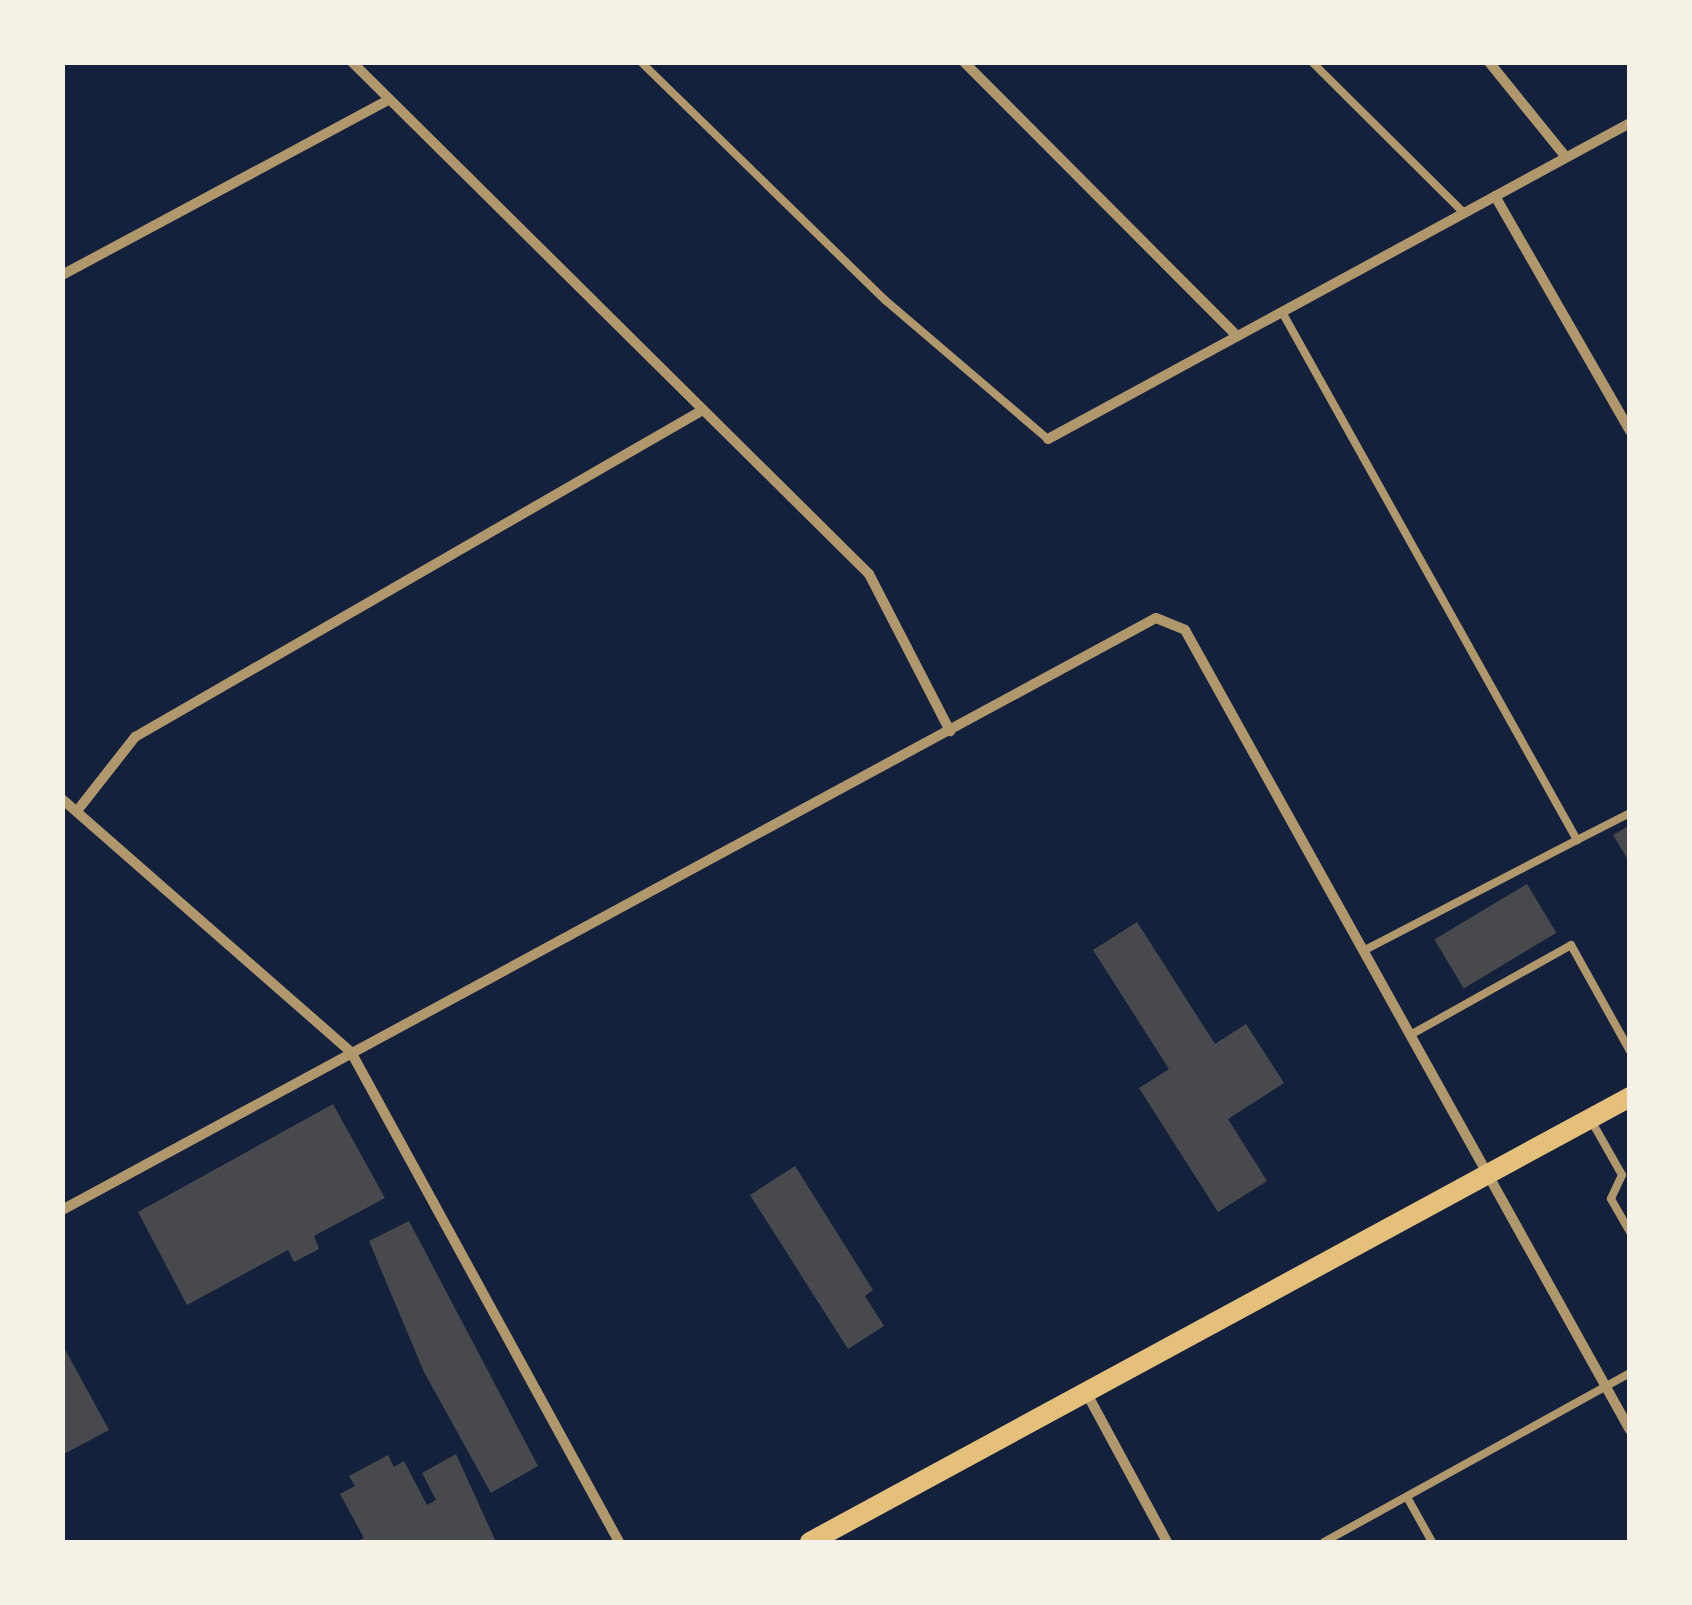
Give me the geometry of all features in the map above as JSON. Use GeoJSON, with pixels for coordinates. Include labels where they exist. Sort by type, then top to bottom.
{"type":"FeatureCollection","features":[{"type":"Feature","properties":{"kind":"main road"},"geometry":{"type":"LineString","coordinates":[[810,1542],[1630,1097]]}},
{"type":"Feature","properties":{"kind":"street"},"geometry":{"type":"LineString","coordinates":[[352,62],[870,574],[950,731]]}},
{"type":"Feature","properties":{"kind":"street"},"geometry":{"type":"LineString","coordinates":[[964,62],[1237,336]]}},
{"type":"Feature","properties":{"kind":"street"},"geometry":{"type":"LineString","coordinates":[[1489,62],[1566,157]]}},
{"type":"Feature","properties":{"kind":"street"},"geometry":{"type":"LineString","coordinates":[[62,274],[389,100]]}},
{"type":"Feature","properties":{"kind":"street"},"geometry":{"type":"LineString","coordinates":[[1048,440],[1630,122]]}},
{"type":"Feature","properties":{"kind":"street"},"geometry":{"type":"LineString","coordinates":[[1496,196],[1630,430]]}},
{"type":"Feature","properties":{"kind":"street"},"geometry":{"type":"LineString","coordinates":[[77,811],[136,737],[701,411]]}},
{"type":"Feature","properties":{"kind":"street"},"geometry":{"type":"LineString","coordinates":[[62,1210],[1156,618],[1185,630],[1630,1430]]}},
{"type":"Feature","properties":{"kind":"street"},"geometry":{"type":"LineString","coordinates":[[62,799],[352,1052],[619,1542]]}},
{"type":"Feature","properties":{"kind":"street"},"geometry":{"type":"LineString","coordinates":[[1086,1392],[1167,1542]]}},
{"type":"Feature","properties":{"kind":"lane"},"geometry":{"type":"LineString","coordinates":[[641,62],[886,300],[1048,440]]}},
{"type":"Feature","properties":{"kind":"lane"},"geometry":{"type":"LineString","coordinates":[[1312,62],[1464,213]]}},
{"type":"Feature","properties":{"kind":"lane"},"geometry":{"type":"LineString","coordinates":[[1282,312],[1577,840]]}},
{"type":"Feature","properties":{"kind":"lane"},"geometry":{"type":"LineString","coordinates":[[1365,950],[1630,813]]}},
{"type":"Feature","properties":{"kind":"lane"},"geometry":{"type":"LineString","coordinates":[[1412,1034],[1572,945],[1630,1051]]}},
{"type":"Feature","properties":{"kind":"lane"},"geometry":{"type":"LineString","coordinates":[[1590,1118],[1622,1175],[1611,1199],[1630,1232]]}},
{"type":"Feature","properties":{"kind":"lane"},"geometry":{"type":"LineString","coordinates":[[1324,1542],[1630,1373]]}},
{"type":"Feature","properties":{"kind":"lane"},"geometry":{"type":"LineString","coordinates":[[1407,1497],[1432,1542]]}},
{"type":"Feature","properties":{"kind":"building"},"geometry":{"type":"Polygon","coordinates":[[[1630,825],[1630,863],[1613,835],[1630,825]]]}},
{"type":"Feature","properties":{"kind":"building"},"geometry":{"type":"Polygon","coordinates":[[[1527,884],[1556,933],[1464,988],[1434,940],[1527,884]]]}},
{"type":"Feature","properties":{"kind":"building"},"geometry":{"type":"Polygon","coordinates":[[[1137,922],[1215,1044],[1246,1024],[1284,1083],[1228,1119],[1267,1181],[1218,1212],[1139,1088],[1169,1069],[1093,950],[1137,922]]]}},
{"type":"Feature","properties":{"kind":"building"},"geometry":{"type":"Polygon","coordinates":[[[333,1104],[385,1198],[314,1236],[319,1249],[294,1262],[288,1250],[187,1305],[138,1212],[333,1104]]]}},
{"type":"Feature","properties":{"kind":"building"},"geometry":{"type":"Polygon","coordinates":[[[795,1166],[873,1290],[865,1296],[884,1326],[848,1349],[750,1195],[795,1166]]]}},
{"type":"Feature","properties":{"kind":"building"},"geometry":{"type":"Polygon","coordinates":[[[409,1221],[538,1466],[491,1493],[424,1372],[369,1241],[409,1221]]]}},
{"type":"Feature","properties":{"kind":"building"},"geometry":{"type":"Polygon","coordinates":[[[62,1344],[109,1430],[62,1455],[62,1344]]]}},
{"type":"Feature","properties":{"kind":"building"},"geometry":{"type":"Polygon","coordinates":[[[456,1454],[496,1542],[355,1542],[364,1538],[340,1494],[355,1486],[349,1476],[388,1455],[394,1467],[404,1461],[427,1505],[436,1500],[422,1473],[456,1454]]]}}]}
